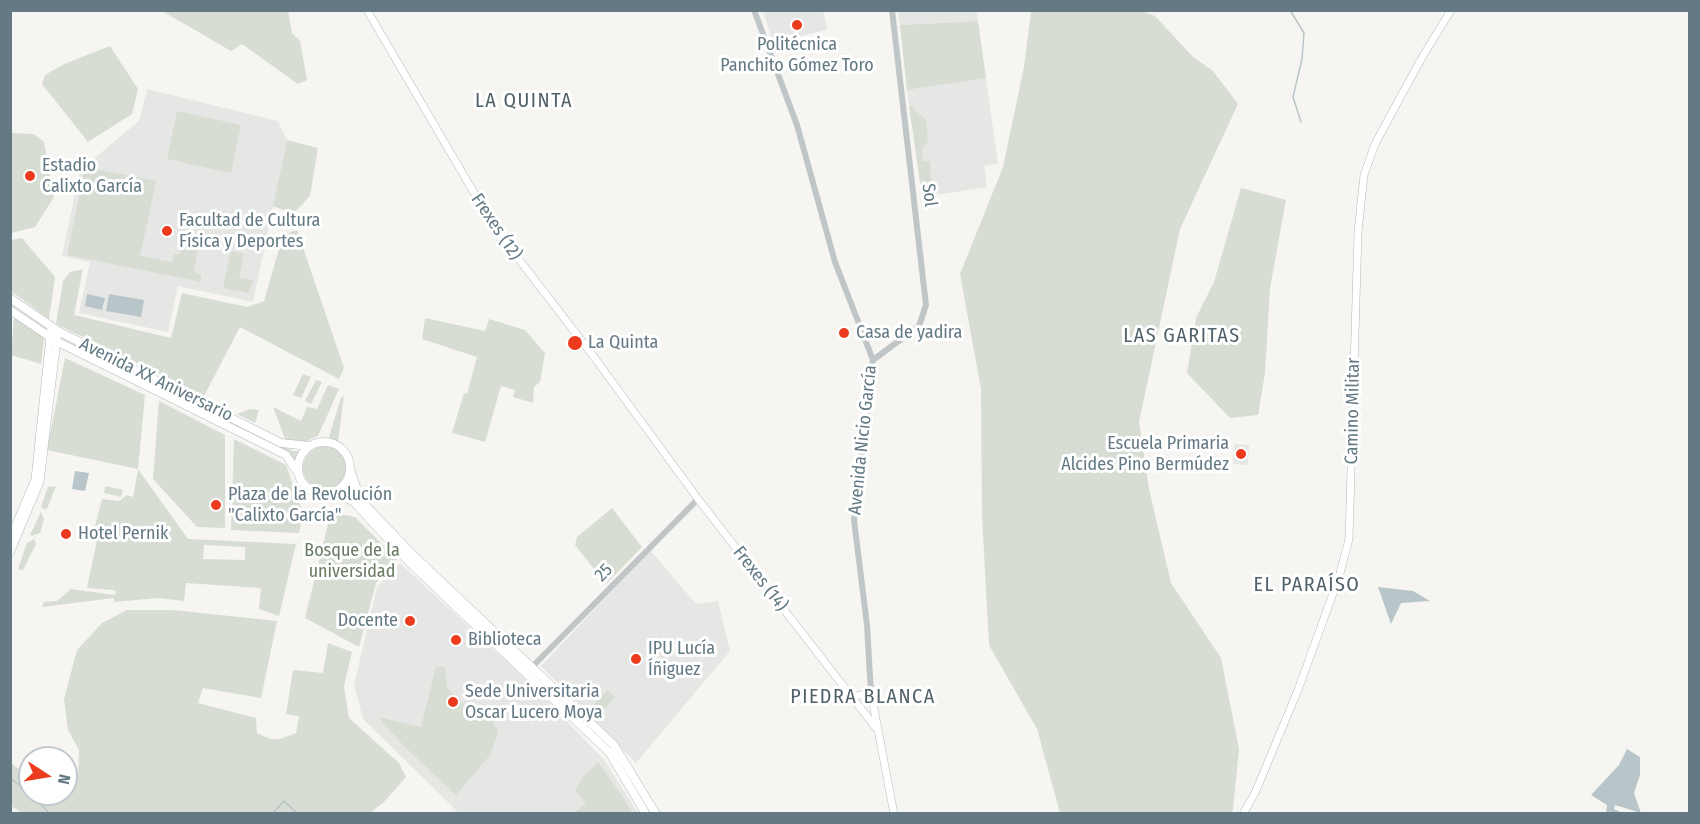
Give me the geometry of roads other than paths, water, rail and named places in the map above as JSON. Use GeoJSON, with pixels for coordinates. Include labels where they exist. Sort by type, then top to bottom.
{"type":"FeatureCollection","features":[{"type":"Feature","properties":{"kind":"main road","name":"Frexes (12)"},"geometry":{"type":"LineString","coordinates":[[367,10],[489,219],[647,429]]}},
{"type":"Feature","properties":{"kind":"main road","name":"Camino Militar"},"geometry":{"type":"LineString","coordinates":[[1243,813],[1255,793],[1298,690],[1339,577],[1349,539],[1358,232],[1364,175],[1375,144],[1420,61],[1451,10]]}},
{"type":"Feature","properties":{"kind":"main road","name":"Avenida XX Aniversario"},"geometry":{"type":"LineString","coordinates":[[10,298],[54,329],[281,443],[309,446],[318,443],[333,444],[345,453],[359,496],[366,506],[609,752],[646,813]]}},
{"type":"Feature","properties":{"kind":"main road","name":"Avenida XX Aniversario"},"geometry":{"type":"LineString","coordinates":[[10,309],[53,339],[286,455],[308,490],[326,495],[334,492],[354,502],[408,561],[614,745],[656,813]]}},
{"type":"Feature","properties":{"kind":"main road"},"geometry":{"type":"LineString","coordinates":[[10,553],[40,482],[54,329]]}},
{"type":"Feature","properties":{"kind":"main road"},"geometry":{"type":"LineString","coordinates":[[10,538],[35,479],[53,339]]}},
{"type":"Feature","properties":{"kind":"main road","name":"Frexes (14)"},"geometry":{"type":"LineString","coordinates":[[647,429],[698,499],[876,728]]}},
{"type":"Feature","properties":{"kind":"main road"},"geometry":{"type":"LineString","coordinates":[[298,473],[298,463],[309,446]]}},
{"type":"Feature","properties":{"kind":"main road"},"geometry":{"type":"LineString","coordinates":[[334,492],[343,487],[350,469]]}},
{"type":"Feature","properties":{"kind":"main road"},"geometry":{"type":"LineString","coordinates":[[851,697],[871,693]]}},
{"type":"Feature","properties":{"kind":"main road","name":"Avenida Nicio García"},"geometry":{"type":"LineString","coordinates":[[871,693],[894,813]]}},
{"type":"Feature","properties":{"kind":"street","name":"Avenida Nicio García"},"geometry":{"type":"LineString","coordinates":[[754,10],[798,125],[835,262],[873,360],[854,520],[866,614],[871,693]]}},
{"type":"Feature","properties":{"kind":"street","name":"Sol"},"geometry":{"type":"LineString","coordinates":[[873,360],[919,326],[926,304],[892,10]]}},
{"type":"Feature","properties":{"kind":"street","name":"25"},"geometry":{"type":"LineString","coordinates":[[530,670],[698,499]]}},
{"type":"Feature","properties":{"kind":"waterway"},"geometry":{"type":"LineString","coordinates":[[1290,10],[1304,33],[1302,59],[1293,97],[1301,122]]}},
{"type":"Feature","properties":{"kind":"waterway"},"geometry":{"type":"LineString","coordinates":[[10,778],[18,784]]}},
{"type":"Feature","properties":{"kind":"waterway"},"geometry":{"type":"LineString","coordinates":[[272,814],[284,801],[298,814]]}},
{"type":"Feature","properties":{"kind":"waterway"},"geometry":{"type":"LineString","coordinates":[[42,806],[50,814]]}},
{"type":"Feature","properties":{"kind":"place","name":"Politécnica Panchito Gómez Toro"},"geometry":{"type":"Point","coordinates":[797,25]}},
{"type":"Feature","properties":{"kind":"place","name":"Estadio Calixto García"},"geometry":{"type":"Point","coordinates":[30,176]}},
{"type":"Feature","properties":{"kind":"place","name":"Facultad de Cultura Física y Deportes"},"geometry":{"type":"Point","coordinates":[167,231]}},
{"type":"Feature","properties":{"kind":"place","name":"Casa de yadira"},"geometry":{"type":"Point","coordinates":[844,333]}},
{"type":"Feature","properties":{"kind":"place","name":"La Quinta"},"geometry":{"type":"Point","coordinates":[575,343]}},
{"type":"Feature","properties":{"kind":"place","name":"Escuela Primaria Alcides Pino Bermúdez"},"geometry":{"type":"Point","coordinates":[1241,454]}},
{"type":"Feature","properties":{"kind":"place","name":"Plaza de la Revolución \"Calixto García\""},"geometry":{"type":"Point","coordinates":[216,505]}},
{"type":"Feature","properties":{"kind":"place","name":"Hotel Pernik"},"geometry":{"type":"Point","coordinates":[66,534]}},
{"type":"Feature","properties":{"kind":"place","name":"Docente"},"geometry":{"type":"Point","coordinates":[410,621]}},
{"type":"Feature","properties":{"kind":"place","name":"Biblioteca"},"geometry":{"type":"Point","coordinates":[456,640]}},
{"type":"Feature","properties":{"kind":"place","name":"IPU Lucía Íñiguez"},"geometry":{"type":"Point","coordinates":[636,659]}},
{"type":"Feature","properties":{"kind":"place","name":"Sede Universitaria Oscar Lucero Moya"},"geometry":{"type":"Point","coordinates":[453,702]}},
{"type":"Feature","properties":{"kind":"district","name":"LA QUINTA"},"geometry":{"type":"Point","coordinates":[524,101]}},
{"type":"Feature","properties":{"kind":"district","name":"LAS GARITAS"},"geometry":{"type":"Point","coordinates":[1182,336]}},
{"type":"Feature","properties":{"kind":"district","name":"EL PARAÍSO"},"geometry":{"type":"Point","coordinates":[1307,585]}},
{"type":"Feature","properties":{"kind":"district","name":"PIEDRA BLANCA"},"geometry":{"type":"Point","coordinates":[863,697]}},
{"type":"Feature","properties":{"kind":"park label","name":"Bosque de la universidad"},"geometry":{"type":"Point","coordinates":[352,561]}}]}
